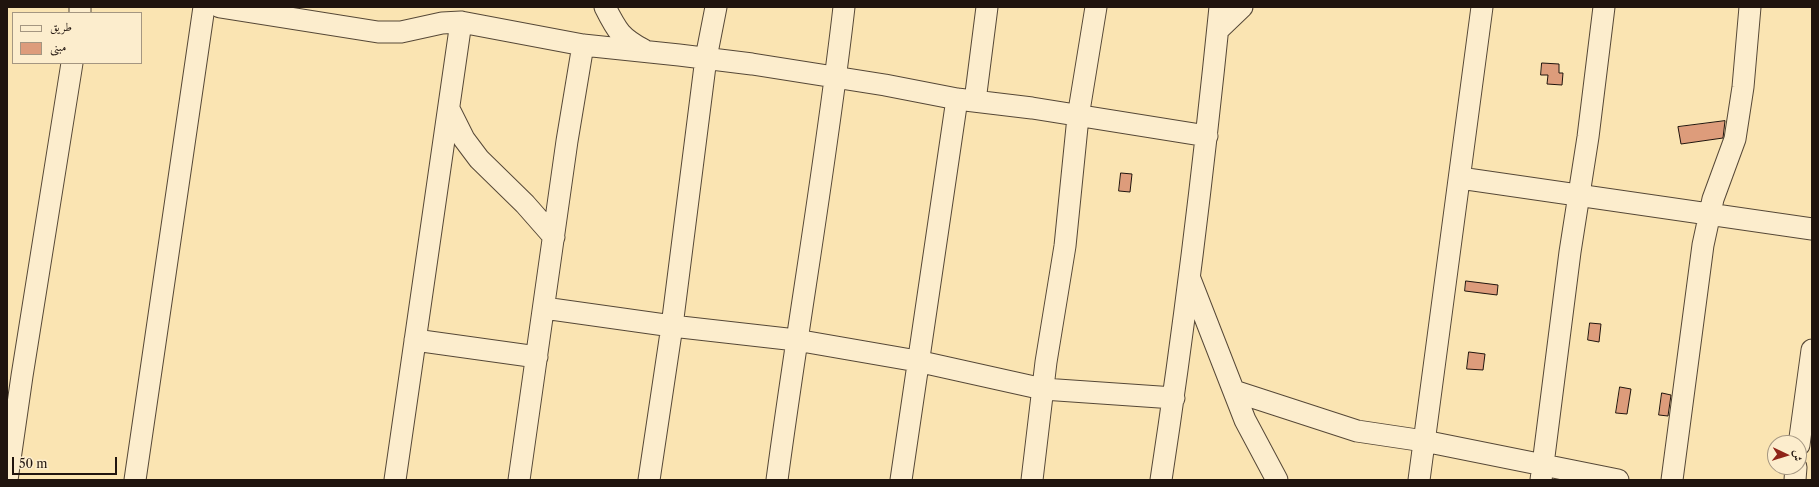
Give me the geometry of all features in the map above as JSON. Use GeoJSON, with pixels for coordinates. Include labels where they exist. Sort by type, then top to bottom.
{"type":"FeatureCollection","features":[{"type":"Feature","properties":{"kind":"street"},"geometry":{"type":"LineString","coordinates":[[135,480],[181,155],[204,7]]}},
{"type":"Feature","properties":{"kind":"street"},"geometry":{"type":"LineString","coordinates":[[220,7],[243,8],[378,32],[401,32],[442,23],[461,22],[583,45],[706,58],[885,85],[966,100],[1032,108],[1078,117],[1207,136]]}},
{"type":"Feature","properties":{"kind":"street"},"geometry":{"type":"LineString","coordinates":[[605,7],[614,25],[627,41],[647,52]]}},
{"type":"Feature","properties":{"kind":"street"},"geometry":{"type":"LineString","coordinates":[[649,480],[672,326],[706,58],[716,7]]}},
{"type":"Feature","properties":{"kind":"street"},"geometry":{"type":"LineString","coordinates":[[777,480],[796,340],[836,78],[844,7]]}},
{"type":"Feature","properties":{"kind":"street"},"geometry":{"type":"LineString","coordinates":[[901,480],[917,361],[966,100],[987,7]]}},
{"type":"Feature","properties":{"kind":"street"},"geometry":{"type":"LineString","coordinates":[[1032,480],[1053,317],[1065,246],[1078,117],[1096,7]]}},
{"type":"Feature","properties":{"kind":"street"},"geometry":{"type":"LineString","coordinates":[[1161,480],[1174,398],[1190,276],[1207,136],[1220,7]]}},
{"type":"Feature","properties":{"kind":"street"},"geometry":{"type":"LineString","coordinates":[[1218,30],[1242,7]]}},
{"type":"Feature","properties":{"kind":"street"},"geometry":{"type":"LineString","coordinates":[[1419,480],[1482,7]]}},
{"type":"Feature","properties":{"kind":"street"},"geometry":{"type":"LineString","coordinates":[[1541,473],[1604,7]]}},
{"type":"Feature","properties":{"kind":"street"},"geometry":{"type":"LineString","coordinates":[[1672,480],[1702,253],[1713,199],[1735,138],[1743,87],[1750,7]]}},
{"type":"Feature","properties":{"kind":"street"},"geometry":{"type":"LineString","coordinates":[[395,480],[461,22]]}},
{"type":"Feature","properties":{"kind":"street"},"geometry":{"type":"LineString","coordinates":[[519,480],[567,141],[583,45]]}},
{"type":"Feature","properties":{"kind":"street"},"geometry":{"type":"LineString","coordinates":[[7,480],[72,64]]}},
{"type":"Feature","properties":{"kind":"street"},"geometry":{"type":"LineString","coordinates":[[448,109],[464,139],[479,159],[525,204],[554,237]]}},
{"type":"Feature","properties":{"kind":"street"},"geometry":{"type":"LineString","coordinates":[[1460,178],[1579,194],[1812,229]]}},
{"type":"Feature","properties":{"kind":"street"},"geometry":{"type":"LineString","coordinates":[[1190,276],[1245,420],[1277,480]]}},
{"type":"Feature","properties":{"kind":"street"},"geometry":{"type":"LineString","coordinates":[[544,308],[672,326],[796,340],[917,361],[1044,389],[1174,398]]}},
{"type":"Feature","properties":{"kind":"street"},"geometry":{"type":"LineString","coordinates":[[415,340],[537,358]]}},
{"type":"Feature","properties":{"kind":"street"},"geometry":{"type":"LineString","coordinates":[[1800,435],[1812,350]]}},
{"type":"Feature","properties":{"kind":"street"},"geometry":{"type":"LineString","coordinates":[[1234,391],[1357,431],[1424,441],[1541,473],[1618,480]]}},
{"type":"Feature","properties":{"kind":"building"},"geometry":{"type":"Polygon","coordinates":[[[1542,63],[1559,64],[1559,73],[1563,73],[1562,85],[1547,84],[1548,75],[1541,75],[1542,63]]]}},
{"type":"Feature","properties":{"kind":"building"},"geometry":{"type":"Polygon","coordinates":[[[1725,121],[1723,138],[1681,144],[1678,127],[1725,121]]]}},
{"type":"Feature","properties":{"kind":"building"},"geometry":{"type":"Polygon","coordinates":[[[1121,173],[1132,174],[1130,192],[1119,191],[1121,173]]]}},
{"type":"Feature","properties":{"kind":"building"},"geometry":{"type":"Polygon","coordinates":[[[1466,281],[1498,285],[1497,295],[1465,291],[1466,281]]]}},
{"type":"Feature","properties":{"kind":"building"},"geometry":{"type":"Polygon","coordinates":[[[1590,323],[1601,324],[1599,342],[1588,340],[1590,323]]]}},
{"type":"Feature","properties":{"kind":"building"},"geometry":{"type":"Polygon","coordinates":[[[1469,352],[1485,354],[1483,370],[1467,369],[1469,352]]]}},
{"type":"Feature","properties":{"kind":"building"},"geometry":{"type":"Polygon","coordinates":[[[1620,387],[1631,389],[1627,414],[1616,413],[1620,387]]]}},
{"type":"Feature","properties":{"kind":"building"},"geometry":{"type":"Polygon","coordinates":[[[1662,393],[1671,395],[1668,416],[1659,415],[1662,393]]]}}]}
